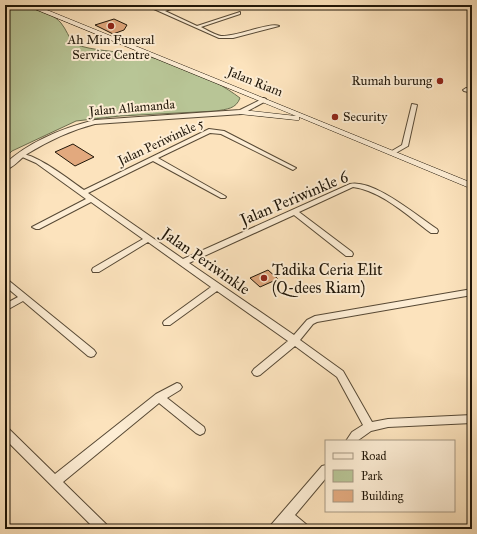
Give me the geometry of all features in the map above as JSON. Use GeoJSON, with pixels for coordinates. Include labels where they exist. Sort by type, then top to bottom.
{"type":"FeatureCollection","features":[{"type":"Feature","properties":{"kind":"main road","name":"Jalan Riam"},"geometry":{"type":"LineString","coordinates":[[28,5],[238,89],[472,186]]}},
{"type":"Feature","properties":{"kind":"main road"},"geometry":{"type":"LineString","coordinates":[[238,89],[244,98],[242,109],[315,121]]}},
{"type":"Feature","properties":{"kind":"street"},"geometry":{"type":"LineString","coordinates":[[147,5],[219,36],[228,37],[277,26]]}},
{"type":"Feature","properties":{"kind":"street"},"geometry":{"type":"LineString","coordinates":[[161,11],[181,5]]}},
{"type":"Feature","properties":{"kind":"street"},"geometry":{"type":"LineString","coordinates":[[198,27],[238,13]]}},
{"type":"Feature","properties":{"kind":"street","name":"Jalan Allamanda"},"geometry":{"type":"LineString","coordinates":[[5,168],[22,155],[80,125],[95,122],[225,113],[242,109],[260,98]]}},
{"type":"Feature","properties":{"kind":"street"},"geometry":{"type":"LineString","coordinates":[[392,153],[405,146],[414,105]]}},
{"type":"Feature","properties":{"kind":"street","name":"Jalan Periwinkle 5"},"geometry":{"type":"LineString","coordinates":[[83,193],[204,132],[219,131],[292,168]]}},
{"type":"Feature","properties":{"kind":"street","name":"Jalan Periwinkle"},"geometry":{"type":"LineString","coordinates":[[22,155],[38,162],[340,374],[353,395],[369,427]]}},
{"type":"Feature","properties":{"kind":"street"},"geometry":{"type":"LineString","coordinates":[[153,158],[223,197]]}},
{"type":"Feature","properties":{"kind":"street","name":"Jalan Periwinkle 6"},"geometry":{"type":"LineString","coordinates":[[182,263],[352,185],[359,184],[371,188],[434,231]]}},
{"type":"Feature","properties":{"kind":"street"},"geometry":{"type":"LineString","coordinates":[[36,227],[91,199]]}},
{"type":"Feature","properties":{"kind":"street"},"geometry":{"type":"LineString","coordinates":[[295,212],[349,254]]}},
{"type":"Feature","properties":{"kind":"street"},"geometry":{"type":"LineString","coordinates":[[96,270],[148,239]]}},
{"type":"Feature","properties":{"kind":"street"},"geometry":{"type":"LineString","coordinates":[[5,282],[92,353]]}},
{"type":"Feature","properties":{"kind":"street"},"geometry":{"type":"LineString","coordinates":[[168,323],[217,287]]}},
{"type":"Feature","properties":{"kind":"street"},"geometry":{"type":"LineString","coordinates":[[257,372],[294,341],[310,322],[315,319],[472,292]]}},
{"type":"Feature","properties":{"kind":"street"},"geometry":{"type":"LineString","coordinates":[[5,308],[24,297]]}},
{"type":"Feature","properties":{"kind":"street"},"geometry":{"type":"LineString","coordinates":[[55,481],[159,397],[177,387]]}},
{"type":"Feature","properties":{"kind":"street"},"geometry":{"type":"LineString","coordinates":[[159,397],[200,430]]}},
{"type":"Feature","properties":{"kind":"street"},"geometry":{"type":"LineString","coordinates":[[353,440],[356,435],[369,427],[388,423],[472,419]]}},
{"type":"Feature","properties":{"kind":"street"},"geometry":{"type":"LineString","coordinates":[[5,432],[103,529]]}},
{"type":"Feature","properties":{"kind":"street"},"geometry":{"type":"LineString","coordinates":[[275,529],[325,471]]}},
{"type":"Feature","properties":{"kind":"street"},"geometry":{"type":"LineString","coordinates":[[287,516],[302,529]]}},
{"type":"Feature","properties":{"kind":"green space"},"geometry":{"type":"Polygon","coordinates":[[[5,5],[27,7],[50,14],[61,23],[74,44],[163,60],[204,76],[240,98],[234,106],[216,111],[120,116],[76,121],[12,151],[5,158],[5,5]]]}},
{"type":"Feature","properties":{"kind":"building","name":"Ah Min Funeral Service Centre"},"geometry":{"type":"Polygon","coordinates":[[[114,19],[127,25],[124,30],[113,34],[95,25],[114,19]]]}},
{"type":"Feature","properties":{"kind":"building"},"geometry":{"type":"Polygon","coordinates":[[[73,144],[94,157],[75,166],[55,152],[73,144]]]}},
{"type":"Feature","properties":{"kind":"building","name":"Tadika Ceria Elit (Q-dees Riam)"},"geometry":{"type":"Polygon","coordinates":[[[268,270],[278,279],[260,287],[250,278],[268,270]]]}},
{"type":"Feature","properties":{"kind":"place","name":"Ah Min Funeral Service Centre"},"geometry":{"type":"Point","coordinates":[111,26]}},
{"type":"Feature","properties":{"kind":"place","name":"Rumah burung"},"geometry":{"type":"Point","coordinates":[440,81]}},
{"type":"Feature","properties":{"kind":"place","name":"Security"},"geometry":{"type":"Point","coordinates":[335,117]}},
{"type":"Feature","properties":{"kind":"place","name":"Tadika Ceria Elit (Q-dees Riam)"},"geometry":{"type":"Point","coordinates":[264,278]}}]}
